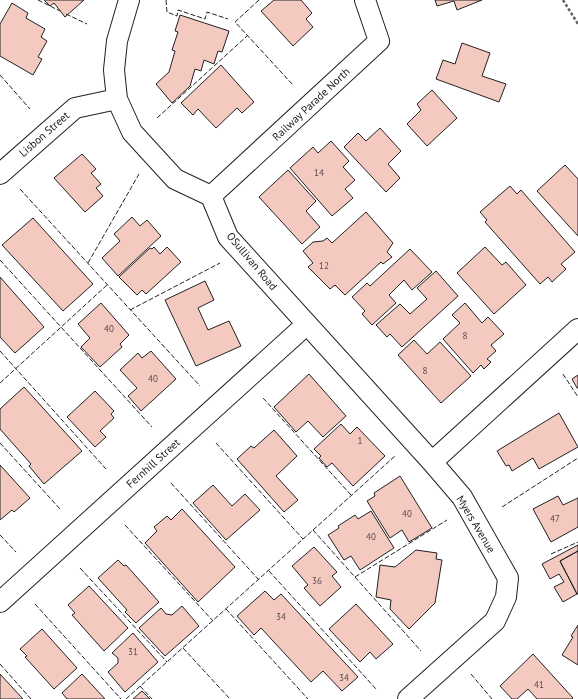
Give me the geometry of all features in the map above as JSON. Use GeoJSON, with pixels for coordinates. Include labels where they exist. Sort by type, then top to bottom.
{"type":"FeatureCollection","features":[{"type":"Feature","properties":{"kind":"street"},"geometry":{"type":"LineString","coordinates":[[129,0],[117,41],[114,70],[117,99],[132,132],[175,179],[211,196]]}},
{"type":"Feature","properties":{"kind":"street","name":"Railway Parade North"},"geometry":{"type":"LineString","coordinates":[[211,196],[379,41],[365,0]]}},
{"type":"Feature","properties":{"kind":"street","name":"Lisbon Street"},"geometry":{"type":"LineString","coordinates":[[0,174],[75,108],[117,99]]}},
{"type":"Feature","properties":{"kind":"street","name":"OSullivan Road"},"geometry":{"type":"LineString","coordinates":[[211,196],[228,237],[432,462]]}},
{"type":"Feature","properties":{"kind":"street","name":"Fernhill Street"},"geometry":{"type":"LineString","coordinates":[[0,602],[307,324]]}},
{"type":"Feature","properties":{"kind":"street"},"geometry":{"type":"LineString","coordinates":[[432,462],[578,329]]}},
{"type":"Feature","properties":{"kind":"street","name":"Myers Avenue"},"geometry":{"type":"LineString","coordinates":[[408,699],[495,621],[506,597],[508,584],[508,578],[462,498],[432,462]]}},
{"type":"Feature","properties":{"kind":"path"},"geometry":{"type":"LineString","coordinates":[[563,0],[578,24]]}},
{"type":"Feature","properties":{"kind":"building"},"geometry":{"type":"Polygon","coordinates":[[[44,0],[84,0],[65,17],[54,3],[50,6],[44,0]]]}},
{"type":"Feature","properties":{"kind":"building"},"geometry":{"type":"Polygon","coordinates":[[[274,0],[301,0],[312,13],[306,19],[313,27],[293,46],[261,11],[274,0]]]}},
{"type":"Feature","properties":{"kind":"building"},"geometry":{"type":"Polygon","coordinates":[[[435,0],[482,0],[457,10],[454,1],[437,6],[435,0]]]}},
{"type":"Feature","properties":{"kind":"building"},"geometry":{"type":"Polygon","coordinates":[[[12,3],[28,13],[26,18],[45,29],[41,37],[47,41],[38,57],[42,59],[33,75],[0,56],[0,24],[12,3]]]}},
{"type":"Feature","properties":{"kind":"building"},"geometry":{"type":"Polygon","coordinates":[[[180,15],[229,31],[222,52],[218,51],[214,64],[204,60],[201,71],[195,69],[190,86],[172,103],[156,84],[169,72],[175,51],[172,50],[178,32],[175,31],[180,15]]]}},
{"type":"Feature","properties":{"kind":"building"},"geometry":{"type":"Polygon","coordinates":[[[462,43],[490,53],[482,76],[506,84],[499,102],[436,79],[443,60],[455,64],[462,43]]]}},
{"type":"Feature","properties":{"kind":"building"},"geometry":{"type":"Polygon","coordinates":[[[221,65],[254,102],[242,113],[237,108],[216,128],[198,109],[193,115],[181,103],[221,65]]]}},
{"type":"Feature","properties":{"kind":"building"},"geometry":{"type":"Polygon","coordinates":[[[432,90],[457,118],[427,146],[407,124],[421,110],[417,104],[432,90]]]}},
{"type":"Feature","properties":{"kind":"building"},"geometry":{"type":"Polygon","coordinates":[[[380,128],[401,151],[388,164],[400,178],[386,192],[344,147],[358,133],[366,141],[380,128]]]}},
{"type":"Feature","properties":{"kind":"building"},"geometry":{"type":"Polygon","coordinates":[[[331,141],[349,161],[343,167],[355,180],[345,189],[353,198],[332,216],[290,168],[313,147],[318,153],[331,141]]]}},
{"type":"Feature","properties":{"kind":"building"},"geometry":{"type":"Polygon","coordinates":[[[82,154],[96,169],[91,173],[101,184],[96,188],[103,196],[85,212],[54,178],[82,154]]]}},
{"type":"Feature","properties":{"kind":"building"},"geometry":{"type":"Polygon","coordinates":[[[565,165],[578,179],[578,236],[537,191],[565,165]]]}},
{"type":"Feature","properties":{"kind":"building"},"geometry":{"type":"Polygon","coordinates":[[[288,170],[316,201],[306,211],[320,227],[302,244],[259,197],[288,170]]]}},
{"type":"Feature","properties":{"kind":"building"},"geometry":{"type":"Polygon","coordinates":[[[510,186],[517,194],[521,190],[575,252],[561,264],[566,269],[552,282],[548,277],[540,284],[485,222],[487,220],[480,212],[510,186]]]}},
{"type":"Feature","properties":{"kind":"building"},"geometry":{"type":"Polygon","coordinates":[[[366,212],[393,243],[387,252],[392,257],[383,264],[381,262],[345,295],[335,285],[330,289],[308,267],[313,263],[303,251],[313,242],[323,241],[327,238],[332,243],[366,212]]]}},
{"type":"Feature","properties":{"kind":"building"},"geometry":{"type":"Polygon","coordinates":[[[132,217],[140,226],[147,220],[161,236],[118,276],[102,258],[120,241],[114,234],[132,217]]]}},
{"type":"Feature","properties":{"kind":"building"},"geometry":{"type":"Polygon","coordinates":[[[33,218],[93,284],[63,311],[2,245],[33,218]]]}},
{"type":"Feature","properties":{"kind":"building"},"geometry":{"type":"Polygon","coordinates":[[[154,247],[160,254],[167,247],[181,262],[146,294],[142,290],[137,295],[119,277],[150,248],[152,249],[154,247]]]}},
{"type":"Feature","properties":{"kind":"building"},"geometry":{"type":"Polygon","coordinates":[[[485,247],[502,265],[506,262],[526,285],[494,314],[457,273],[485,247]]]}},
{"type":"Feature","properties":{"kind":"building"},"geometry":{"type":"Polygon","coordinates":[[[410,249],[432,272],[412,290],[404,280],[389,295],[396,303],[372,325],[362,314],[365,311],[352,297],[367,283],[370,286],[410,249]]]}},
{"type":"Feature","properties":{"kind":"building"},"geometry":{"type":"Polygon","coordinates":[[[436,271],[458,296],[402,347],[390,334],[387,337],[376,325],[400,304],[410,314],[427,299],[417,288],[436,271]]]}},
{"type":"Feature","properties":{"kind":"building"},"geometry":{"type":"Polygon","coordinates":[[[0,277],[44,327],[15,353],[0,337],[0,277]]]}},
{"type":"Feature","properties":{"kind":"building"},"geometry":{"type":"Polygon","coordinates":[[[205,281],[214,300],[198,308],[208,330],[229,321],[241,346],[196,366],[165,300],[205,281]]]}},
{"type":"Feature","properties":{"kind":"building"},"geometry":{"type":"Polygon","coordinates":[[[101,303],[129,335],[120,344],[122,347],[100,367],[81,347],[90,338],[78,324],[101,303]]]}},
{"type":"Feature","properties":{"kind":"building"},"geometry":{"type":"Polygon","coordinates":[[[465,303],[482,323],[488,317],[504,334],[491,345],[496,351],[487,359],[491,362],[484,369],[481,365],[473,373],[443,339],[460,323],[452,315],[465,303]]]}},
{"type":"Feature","properties":{"kind":"building"},"geometry":{"type":"Polygon","coordinates":[[[414,340],[427,354],[440,342],[471,376],[441,403],[398,355],[414,340]]]}},
{"type":"Feature","properties":{"kind":"building"},"geometry":{"type":"Polygon","coordinates":[[[151,351],[176,379],[141,411],[128,396],[137,388],[120,370],[138,353],[142,358],[151,351]]]}},
{"type":"Feature","properties":{"kind":"building"},"geometry":{"type":"Polygon","coordinates":[[[309,374],[346,416],[323,437],[308,421],[296,432],[274,407],[309,374]]]}},
{"type":"Feature","properties":{"kind":"building"},"geometry":{"type":"Polygon","coordinates":[[[578,375],[578,388],[577,388],[572,379],[578,375]]]}},
{"type":"Feature","properties":{"kind":"building"},"geometry":{"type":"Polygon","coordinates":[[[24,387],[82,451],[44,484],[29,466],[31,464],[0,429],[0,409],[24,387]]]}},
{"type":"Feature","properties":{"kind":"building"},"geometry":{"type":"Polygon","coordinates":[[[95,391],[114,411],[111,414],[114,418],[100,431],[106,437],[95,447],[67,417],[95,391]]]}},
{"type":"Feature","properties":{"kind":"building"},"geometry":{"type":"Polygon","coordinates":[[[559,413],[578,447],[539,469],[533,458],[512,471],[509,465],[506,466],[497,451],[559,413]]]}},
{"type":"Feature","properties":{"kind":"building"},"geometry":{"type":"Polygon","coordinates":[[[341,424],[350,434],[357,427],[385,456],[353,486],[332,463],[327,467],[319,458],[321,456],[314,449],[341,424]]]}},
{"type":"Feature","properties":{"kind":"building"},"geometry":{"type":"Polygon","coordinates":[[[274,430],[297,456],[276,476],[298,500],[284,512],[237,459],[251,446],[254,448],[274,430]]]}},
{"type":"Feature","properties":{"kind":"building"},"geometry":{"type":"Polygon","coordinates":[[[0,465],[30,498],[14,512],[12,510],[0,520],[0,465]]]}},
{"type":"Feature","properties":{"kind":"building"},"geometry":{"type":"Polygon","coordinates":[[[400,476],[432,528],[409,542],[402,530],[390,538],[367,501],[375,496],[374,493],[400,476]]]}},
{"type":"Feature","properties":{"kind":"building"},"geometry":{"type":"Polygon","coordinates":[[[213,485],[232,506],[245,494],[260,510],[226,540],[193,503],[213,485]]]}},
{"type":"Feature","properties":{"kind":"building"},"geometry":{"type":"Polygon","coordinates":[[[558,496],[563,505],[578,498],[578,527],[551,542],[533,509],[558,496]]]}},
{"type":"Feature","properties":{"kind":"building"},"geometry":{"type":"Polygon","coordinates":[[[182,509],[235,567],[198,602],[145,543],[157,531],[154,527],[167,516],[171,520],[182,509]]]}},
{"type":"Feature","properties":{"kind":"building"},"geometry":{"type":"Polygon","coordinates":[[[371,511],[394,548],[360,570],[351,556],[344,560],[328,535],[339,528],[338,526],[355,515],[358,519],[371,511]]]}},
{"type":"Feature","properties":{"kind":"building"},"geometry":{"type":"Polygon","coordinates":[[[578,545],[578,551],[560,561],[577,594],[563,602],[554,587],[564,582],[559,574],[550,579],[542,564],[578,545]]]}},
{"type":"Feature","properties":{"kind":"building"},"geometry":{"type":"Polygon","coordinates":[[[314,547],[337,572],[332,576],[341,587],[320,606],[304,588],[308,585],[292,566],[314,547]]]}},
{"type":"Feature","properties":{"kind":"building"},"geometry":{"type":"Polygon","coordinates":[[[416,550],[437,553],[436,559],[442,560],[435,603],[409,629],[390,609],[391,600],[376,597],[380,565],[395,567],[416,550]]]}},
{"type":"Feature","properties":{"kind":"building"},"geometry":{"type":"Polygon","coordinates":[[[578,551],[578,594],[577,594],[560,561],[578,551]]]}},
{"type":"Feature","properties":{"kind":"building"},"geometry":{"type":"Polygon","coordinates":[[[118,560],[124,566],[126,565],[159,602],[136,623],[125,612],[127,610],[98,578],[118,560]]]}},
{"type":"Feature","properties":{"kind":"building"},"geometry":{"type":"Polygon","coordinates":[[[89,586],[128,628],[104,651],[72,615],[75,613],[68,605],[89,586]]]}},
{"type":"Feature","properties":{"kind":"building"},"geometry":{"type":"Polygon","coordinates":[[[265,591],[274,600],[281,594],[358,677],[342,691],[323,671],[311,682],[261,628],[254,635],[237,616],[265,591]]]}},
{"type":"Feature","properties":{"kind":"building"},"geometry":{"type":"Polygon","coordinates":[[[356,604],[393,644],[376,659],[370,652],[360,662],[329,629],[356,604]]]}},
{"type":"Feature","properties":{"kind":"building"},"geometry":{"type":"Polygon","coordinates":[[[182,606],[199,626],[165,656],[139,628],[161,608],[166,614],[172,615],[182,606]]]}},
{"type":"Feature","properties":{"kind":"building"},"geometry":{"type":"Polygon","coordinates":[[[578,625],[578,665],[562,655],[573,637],[571,636],[578,625]]]}},
{"type":"Feature","properties":{"kind":"building"},"geometry":{"type":"Polygon","coordinates":[[[42,629],[77,668],[54,689],[25,657],[27,656],[20,649],[42,629]]]}},
{"type":"Feature","properties":{"kind":"building"},"geometry":{"type":"Polygon","coordinates":[[[133,633],[158,662],[125,692],[108,672],[118,663],[118,658],[112,653],[133,633]]]}},
{"type":"Feature","properties":{"kind":"building"},"geometry":{"type":"Polygon","coordinates":[[[533,654],[573,698],[537,699],[528,689],[517,699],[512,699],[500,686],[533,654]]]}},
{"type":"Feature","properties":{"kind":"building"},"geometry":{"type":"Polygon","coordinates":[[[0,674],[23,699],[0,699],[0,674]]]}},
{"type":"Feature","properties":{"kind":"building"},"geometry":{"type":"Polygon","coordinates":[[[82,674],[105,699],[67,699],[62,693],[82,674]]]}},
{"type":"Feature","properties":{"kind":"building"},"geometry":{"type":"Polygon","coordinates":[[[142,691],[150,699],[133,699],[142,691]]]}},
{"type":"Feature","properties":{"kind":"fence"},"geometry":{"type":"LineString","coordinates":[[38,0],[60,11]]}},
{"type":"Feature","properties":{"kind":"fence"},"geometry":{"type":"LineString","coordinates":[[166,0],[167,12],[177,16],[178,10],[205,19],[207,12],[228,19]]}},
{"type":"Feature","properties":{"kind":"fence"},"geometry":{"type":"LineString","coordinates":[[259,0],[235,22],[293,85]]}},
{"type":"Feature","properties":{"kind":"fence"},"geometry":{"type":"LineString","coordinates":[[66,14],[87,24]]}},
{"type":"Feature","properties":{"kind":"fence"},"geometry":{"type":"LineString","coordinates":[[157,118],[247,36]]}},
{"type":"Feature","properties":{"kind":"fence"},"geometry":{"type":"LineString","coordinates":[[0,75],[30,109]]}},
{"type":"Feature","properties":{"kind":"fence"},"geometry":{"type":"LineString","coordinates":[[88,263],[139,174]]}},
{"type":"Feature","properties":{"kind":"fence"},"geometry":{"type":"LineString","coordinates":[[20,189],[200,386]]}},
{"type":"Feature","properties":{"kind":"fence"},"geometry":{"type":"LineString","coordinates":[[0,260],[152,427]]}},
{"type":"Feature","properties":{"kind":"fence"},"geometry":{"type":"LineString","coordinates":[[130,310],[220,263]]}},
{"type":"Feature","properties":{"kind":"fence"},"geometry":{"type":"LineString","coordinates":[[0,383],[107,285]]}},
{"type":"Feature","properties":{"kind":"fence"},"geometry":{"type":"LineString","coordinates":[[0,351],[106,469]]}},
{"type":"Feature","properties":{"kind":"fence"},"geometry":{"type":"LineString","coordinates":[[563,374],[578,397]]}},
{"type":"Feature","properties":{"kind":"fence"},"geometry":{"type":"LineString","coordinates":[[263,398],[351,495]]}},
{"type":"Feature","properties":{"kind":"fence"},"geometry":{"type":"LineString","coordinates":[[0,443],[60,509]]}},
{"type":"Feature","properties":{"kind":"fence"},"geometry":{"type":"LineString","coordinates":[[216,443],[303,539]]}},
{"type":"Feature","properties":{"kind":"fence"},"geometry":{"type":"LineString","coordinates":[[126,699],[395,456]]}},
{"type":"Feature","properties":{"kind":"fence"},"geometry":{"type":"LineString","coordinates":[[502,507],[578,458]]}},
{"type":"Feature","properties":{"kind":"fence"},"geometry":{"type":"LineString","coordinates":[[171,483],[259,580]]}},
{"type":"Feature","properties":{"kind":"fence"},"geometry":{"type":"LineString","coordinates":[[355,577],[447,520]]}},
{"type":"Feature","properties":{"kind":"fence"},"geometry":{"type":"LineString","coordinates":[[125,525],[213,621]]}},
{"type":"Feature","properties":{"kind":"fence"},"geometry":{"type":"LineString","coordinates":[[313,530],[421,651]]}},
{"type":"Feature","properties":{"kind":"fence"},"geometry":{"type":"LineString","coordinates":[[0,535],[16,552]]}},
{"type":"Feature","properties":{"kind":"fence"},"geometry":{"type":"LineString","coordinates":[[551,554],[578,542]]}},
{"type":"Feature","properties":{"kind":"fence"},"geometry":{"type":"LineString","coordinates":[[80,568],[167,662]]}},
{"type":"Feature","properties":{"kind":"fence"},"geometry":{"type":"LineString","coordinates":[[269,571],[376,689]]}},
{"type":"Feature","properties":{"kind":"fence"},"geometry":{"type":"LineString","coordinates":[[35,604],[121,699]]}},
{"type":"Feature","properties":{"kind":"fence"},"geometry":{"type":"LineString","coordinates":[[226,609],[308,699]]}},
{"type":"Feature","properties":{"kind":"fence"},"geometry":{"type":"LineString","coordinates":[[183,648],[230,699]]}},
{"type":"Feature","properties":{"kind":"fence"},"geometry":{"type":"LineString","coordinates":[[0,664],[31,699]]}},
{"type":"Feature","properties":{"kind":"fence"},"geometry":{"type":"LineString","coordinates":[[471,674],[492,699]]}},
{"type":"Feature","properties":{"kind":"fence"},"geometry":{"type":"LineString","coordinates":[[140,686],[152,699]]}}]}
